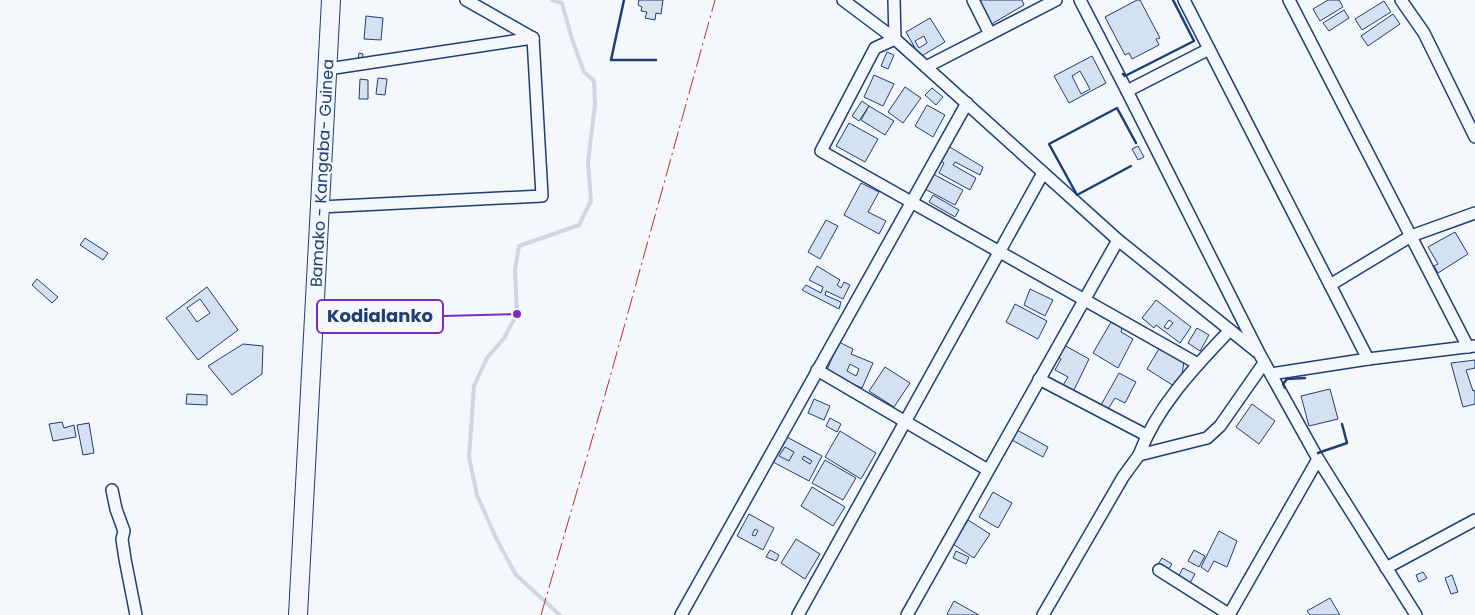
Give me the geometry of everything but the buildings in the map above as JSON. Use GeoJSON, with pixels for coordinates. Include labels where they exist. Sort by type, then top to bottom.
{"type":"FeatureCollection","features":[{"type":"Feature","properties":{"kind":"main road","name":"Bamako - Kangaba- Guinea"},"geometry":{"type":"LineString","coordinates":[[298,615],[331,0]]}},
{"type":"Feature","properties":{"kind":"street"},"geometry":{"type":"LineString","coordinates":[[466,0],[533,38]]}},
{"type":"Feature","properties":{"kind":"street"},"geometry":{"type":"LineString","coordinates":[[843,0],[895,39],[1118,240],[1262,358]]}},
{"type":"Feature","properties":{"kind":"street"},"geometry":{"type":"LineString","coordinates":[[894,0],[895,39]]}},
{"type":"Feature","properties":{"kind":"street"},"geometry":{"type":"LineString","coordinates":[[973,0],[990,34]]}},
{"type":"Feature","properties":{"kind":"street"},"geometry":{"type":"LineString","coordinates":[[926,67],[1056,0]]}},
{"type":"Feature","properties":{"kind":"street"},"geometry":{"type":"LineString","coordinates":[[1080,0],[1262,358],[1318,459],[1416,615]]}},
{"type":"Feature","properties":{"kind":"street"},"geometry":{"type":"LineString","coordinates":[[1184,0],[1368,359]]}},
{"type":"Feature","properties":{"kind":"street"},"geometry":{"type":"LineString","coordinates":[[1271,374],[1368,359],[1472,347],[1411,236],[1289,0]]}},
{"type":"Feature","properties":{"kind":"street"},"geometry":{"type":"LineString","coordinates":[[1401,0],[1424,33],[1475,137]]}},
{"type":"Feature","properties":{"kind":"street"},"geometry":{"type":"LineString","coordinates":[[328,68],[533,38]]}},
{"type":"Feature","properties":{"kind":"street"},"geometry":{"type":"LineString","coordinates":[[320,207],[542,196],[533,38]]}},
{"type":"Feature","properties":{"kind":"street"},"geometry":{"type":"LineString","coordinates":[[895,39],[875,48],[821,151],[1198,364]]}},
{"type":"Feature","properties":{"kind":"street"},"geometry":{"type":"LineString","coordinates":[[1127,91],[1209,49]]}},
{"type":"Feature","properties":{"kind":"street"},"geometry":{"type":"LineString","coordinates":[[681,615],[967,103]]}},
{"type":"Feature","properties":{"kind":"street"},"geometry":{"type":"LineString","coordinates":[[798,615],[1043,173]]}},
{"type":"Feature","properties":{"kind":"street"},"geometry":{"type":"LineString","coordinates":[[1330,285],[1411,236],[1475,213]]}},
{"type":"Feature","properties":{"kind":"street"},"geometry":{"type":"LineString","coordinates":[[907,615],[1118,240]]}},
{"type":"Feature","properties":{"kind":"street"},"geometry":{"type":"LineString","coordinates":[[1043,615],[1123,477],[1139,455],[1146,435],[1159,414],[1198,364],[1230,330]]}},
{"type":"Feature","properties":{"kind":"street"},"geometry":{"type":"LineString","coordinates":[[1139,455],[1207,438],[1220,426],[1262,358]]}},
{"type":"Feature","properties":{"kind":"street"},"geometry":{"type":"LineString","coordinates":[[817,370],[988,470]]}},
{"type":"Feature","properties":{"kind":"street"},"geometry":{"type":"LineString","coordinates":[[1039,379],[1146,435]]}},
{"type":"Feature","properties":{"kind":"street"},"geometry":{"type":"LineString","coordinates":[[1160,570],[1230,615],[1318,459]]}},
{"type":"Feature","properties":{"kind":"street"},"geometry":{"type":"LineString","coordinates":[[112,490],[124,531],[122,539],[136,615]]}},
{"type":"Feature","properties":{"kind":"street"},"geometry":{"type":"LineString","coordinates":[[1386,568],[1475,520]]}},
{"type":"Feature","properties":{"kind":"waterway"},"geometry":{"type":"LineString","coordinates":[[552,0],[562,3],[584,72],[594,81],[595,104],[588,162],[591,201],[579,225],[519,246],[515,270],[517,314],[504,338],[487,358],[474,386],[469,457],[477,495],[496,538],[516,575],[560,615]]}},
{"type":"Feature","properties":{"kind":"wall"},"geometry":{"type":"LineString","coordinates":[[624,0],[611,60],[656,60]]}},
{"type":"Feature","properties":{"kind":"wall"},"geometry":{"type":"LineString","coordinates":[[1123,74],[1125,76],[1194,41],[1173,0]]}},
{"type":"Feature","properties":{"kind":"wall"},"geometry":{"type":"LineString","coordinates":[[1131,166],[1077,195],[1049,144],[1117,108],[1136,143]]}},
{"type":"Feature","properties":{"kind":"wall"},"geometry":{"type":"LineString","coordinates":[[1285,388],[1283,384],[1287,379],[1305,378]]}},
{"type":"Feature","properties":{"kind":"wall"},"geometry":{"type":"LineString","coordinates":[[1318,453],[1347,443],[1342,424]]}},
{"type":"Feature","properties":{"kind":"power"},"geometry":{"type":"LineString","coordinates":[[541,615],[609,381],[715,0]]}},
{"type":"Feature","properties":{"kind":"place","name":"Kodialanko"},"geometry":{"type":"Point","coordinates":[517,314]}}]}
